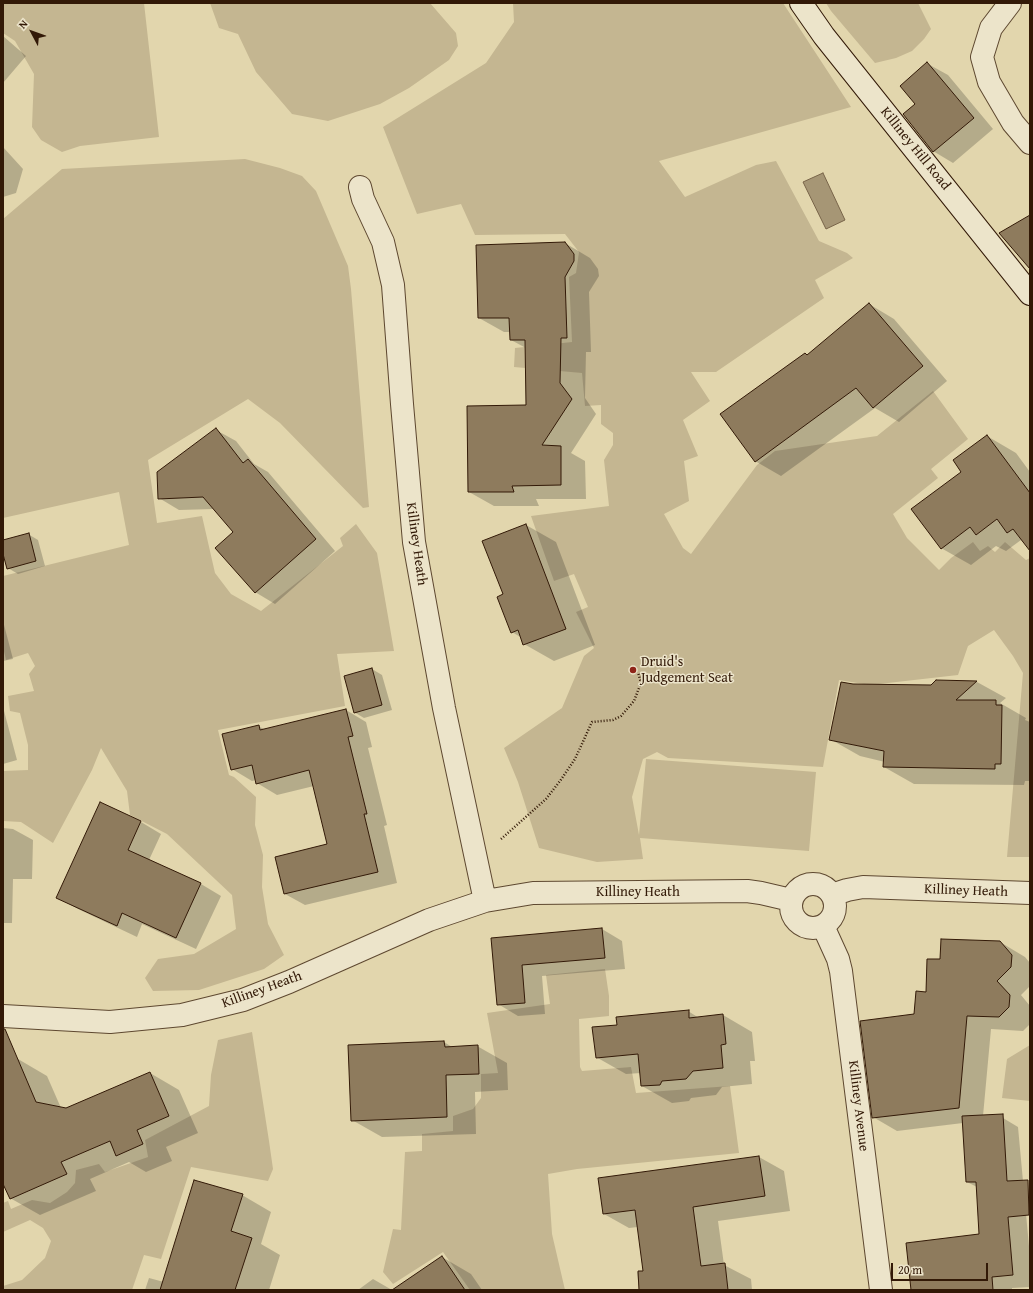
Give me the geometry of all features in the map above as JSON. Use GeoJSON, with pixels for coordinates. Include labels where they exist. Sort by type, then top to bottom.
{"type":"FeatureCollection","features":[{"type":"Feature","properties":{"kind":"street","name":"Killiney Hill Road"},"geometry":{"type":"LineString","coordinates":[[800,3],[824,36],[1030,294]]}},
{"type":"Feature","properties":{"kind":"street"},"geometry":{"type":"LineString","coordinates":[[1010,3],[991,28],[982,56],[989,82],[1013,122],[1030,143]]}},
{"type":"Feature","properties":{"kind":"street","name":"Killiney Heath"},"geometry":{"type":"LineString","coordinates":[[360,186],[363,199],[383,242],[393,285],[414,542],[444,708],[484,902]]}},
{"type":"Feature","properties":{"kind":"street"},"geometry":{"type":"LineString","coordinates":[[810,884],[819,885],[826,889],[832,896],[835,909],[833,916],[823,926],[814,928],[806,927],[798,923],[793,916],[790,908],[792,900],[796,892],[802,887],[810,884]]}},
{"type":"Feature","properties":{"kind":"street","name":"Killiney Heath"},"geometry":{"type":"LineString","coordinates":[[832,896],[847,890],[863,888],[1030,893]]}},
{"type":"Feature","properties":{"kind":"street","name":"Killiney Heath"},"geometry":{"type":"LineString","coordinates":[[3,1016],[110,1022],[182,1015],[243,1000],[289,982],[429,920],[484,902],[533,893],[731,891],[761,893],[792,900]]}},
{"type":"Feature","properties":{"kind":"street","name":"Killiney Avenue"},"geometry":{"type":"LineString","coordinates":[[823,926],[838,959],[841,971],[881,1290]]}},
{"type":"Feature","properties":{"kind":"path"},"geometry":{"type":"LineString","coordinates":[[506,835],[546,799],[560,781],[575,759],[592,722],[613,720],[621,716],[634,701],[641,683],[638,672]]}},
{"type":"Feature","properties":{"kind":"shaded area"},"geometry":{"type":"Polygon","coordinates":[[[3,3],[144,3],[159,137],[80,146],[62,152],[41,140],[32,127],[34,74],[15,41],[3,33],[3,3]]]}},
{"type":"Feature","properties":{"kind":"shaded area"},"geometry":{"type":"Polygon","coordinates":[[[210,3],[430,3],[456,33],[458,46],[449,60],[409,88],[380,104],[328,121],[292,114],[256,72],[238,34],[219,28],[210,3]]]}},
{"type":"Feature","properties":{"kind":"shaded area"},"geometry":{"type":"Polygon","coordinates":[[[513,3],[783,3],[851,107],[659,161],[685,197],[756,165],[776,161],[819,241],[847,253],[853,258],[815,280],[824,298],[716,372],[691,372],[710,401],[683,420],[698,456],[684,461],[689,501],[664,514],[683,548],[691,554],[757,465],[775,451],[877,436],[933,391],[968,439],[931,469],[938,478],[893,514],[907,538],[939,570],[951,558],[973,542],[980,551],[988,546],[995,552],[1005,542],[1026,560],[1030,558],[1030,857],[1007,857],[1023,673],[1013,656],[994,630],[968,646],[958,675],[870,685],[839,680],[823,767],[668,758],[657,752],[643,759],[632,797],[639,835],[646,759],[816,772],[809,851],[640,838],[643,859],[597,862],[539,848],[518,782],[504,748],[562,708],[584,656],[594,648],[576,612],[588,607],[574,574],[554,581],[531,516],[609,506],[604,460],[613,445],[613,433],[601,424],[601,405],[585,406],[582,373],[514,367],[515,348],[572,342],[569,277],[576,273],[579,252],[565,234],[475,235],[461,204],[417,214],[383,127],[486,63],[514,22],[513,3]]]}},
{"type":"Feature","properties":{"kind":"shaded area"},"geometry":{"type":"Polygon","coordinates":[[[826,3],[918,3],[931,29],[924,39],[912,51],[896,58],[875,63],[826,3]]]}},
{"type":"Feature","properties":{"kind":"shaded area"},"geometry":{"type":"Polygon","coordinates":[[[245,159],[280,168],[302,176],[316,191],[348,266],[369,507],[363,508],[280,423],[248,399],[148,460],[157,523],[202,516],[215,573],[231,594],[261,611],[343,546],[340,538],[356,524],[377,553],[394,651],[337,654],[345,706],[218,730],[229,775],[234,777],[256,797],[255,825],[263,855],[262,887],[268,924],[284,955],[264,969],[199,990],[153,991],[145,978],[158,959],[194,954],[236,929],[232,895],[167,834],[130,815],[127,791],[101,748],[92,770],[53,843],[21,822],[3,821],[3,771],[28,770],[28,745],[20,713],[10,711],[8,696],[34,691],[29,674],[35,666],[28,653],[6,660],[3,647],[3,576],[129,545],[119,492],[3,518],[3,219],[62,169],[245,159]]]}},
{"type":"Feature","properties":{"kind":"shaded area"},"geometry":{"type":"Polygon","coordinates":[[[823,173],[845,220],[826,229],[803,182],[823,173]]]}},
{"type":"Feature","properties":{"kind":"shaded area"},"geometry":{"type":"Polygon","coordinates":[[[605,969],[609,996],[609,1016],[579,1019],[580,1067],[582,1071],[631,1067],[636,1093],[730,1086],[739,1153],[577,1169],[548,1174],[552,1234],[565,1290],[470,1290],[443,1252],[393,1284],[383,1272],[393,1229],[401,1230],[405,1152],[422,1151],[422,1134],[453,1131],[453,1116],[473,1109],[481,1098],[481,1074],[498,1073],[487,1013],[550,1004],[546,975],[605,969]]]}},
{"type":"Feature","properties":{"kind":"shaded area"},"geometry":{"type":"Polygon","coordinates":[[[252,1032],[273,1169],[268,1181],[191,1167],[161,1259],[144,1255],[132,1290],[3,1290],[3,1286],[22,1280],[45,1258],[51,1241],[43,1228],[30,1220],[3,1232],[3,1203],[8,1201],[11,1209],[32,1200],[50,1203],[67,1192],[75,1183],[76,1170],[99,1164],[105,1172],[148,1157],[145,1140],[209,1106],[211,1075],[218,1040],[252,1032]]]}},
{"type":"Feature","properties":{"kind":"shaded area"},"geometry":{"type":"Polygon","coordinates":[[[1030,1045],[1030,1101],[1002,1098],[1007,1059],[1030,1045]]]}},
{"type":"Feature","properties":{"kind":"building"},"geometry":{"type":"Polygon","coordinates":[[[927,62],[974,118],[933,152],[903,114],[915,104],[900,86],[927,62]]]}},
{"type":"Feature","properties":{"kind":"building"},"geometry":{"type":"Polygon","coordinates":[[[1030,215],[1030,269],[999,233],[1030,215]]]}},
{"type":"Feature","properties":{"kind":"building"},"geometry":{"type":"Polygon","coordinates":[[[565,242],[574,254],[574,261],[565,277],[567,338],[561,338],[560,383],[572,399],[542,445],[561,446],[561,485],[512,486],[514,492],[468,492],[467,406],[526,405],[525,340],[510,340],[509,318],[478,318],[476,245],[565,242]]]}},
{"type":"Feature","properties":{"kind":"building"},"geometry":{"type":"Polygon","coordinates":[[[869,303],[923,366],[873,408],[856,388],[755,462],[720,414],[805,353],[807,355],[869,303]]]}},
{"type":"Feature","properties":{"kind":"building"},"geometry":{"type":"Polygon","coordinates":[[[216,428],[243,463],[248,459],[316,539],[255,593],[215,548],[233,532],[203,497],[158,499],[157,472],[216,428]]]}},
{"type":"Feature","properties":{"kind":"building"},"geometry":{"type":"Polygon","coordinates":[[[987,435],[1030,493],[1030,551],[1013,529],[1007,533],[997,519],[976,535],[970,527],[941,549],[911,509],[961,472],[953,460],[987,435]]]}},
{"type":"Feature","properties":{"kind":"building"},"geometry":{"type":"Polygon","coordinates":[[[526,524],[566,629],[523,645],[518,630],[511,633],[497,597],[503,594],[482,541],[526,524]]]}},
{"type":"Feature","properties":{"kind":"building"},"geometry":{"type":"Polygon","coordinates":[[[29,533],[36,561],[7,569],[3,554],[3,540],[29,533]]]}},
{"type":"Feature","properties":{"kind":"building"},"geometry":{"type":"Polygon","coordinates":[[[372,668],[382,705],[354,713],[344,676],[372,668]]]}},
{"type":"Feature","properties":{"kind":"building"},"geometry":{"type":"Polygon","coordinates":[[[936,680],[977,681],[956,700],[996,700],[996,705],[1002,705],[1001,764],[995,764],[995,769],[883,767],[884,751],[829,740],[841,682],[853,684],[931,685],[936,680]]]}},
{"type":"Feature","properties":{"kind":"building"},"geometry":{"type":"Polygon","coordinates":[[[346,709],[353,736],[348,737],[367,814],[364,814],[378,872],[284,894],[275,857],[327,844],[309,770],[256,784],[252,765],[231,770],[222,734],[259,725],[260,730],[346,709]]]}},
{"type":"Feature","properties":{"kind":"building"},"geometry":{"type":"Polygon","coordinates":[[[100,802],[141,821],[128,850],[201,883],[176,938],[122,913],[117,926],[56,898],[100,802]]]}},
{"type":"Feature","properties":{"kind":"building"},"geometry":{"type":"Polygon","coordinates":[[[602,928],[605,958],[522,965],[525,1003],[497,1005],[491,938],[602,928]]]}},
{"type":"Feature","properties":{"kind":"building"},"geometry":{"type":"Polygon","coordinates":[[[941,939],[1000,941],[1012,955],[1011,967],[997,981],[1010,995],[1009,1007],[999,1017],[967,1016],[959,1108],[872,1118],[860,1021],[914,1014],[916,991],[926,992],[927,959],[940,959],[941,939]]]}},
{"type":"Feature","properties":{"kind":"building"},"geometry":{"type":"Polygon","coordinates":[[[689,1010],[689,1018],[723,1014],[726,1044],[721,1045],[723,1068],[693,1071],[686,1079],[662,1081],[660,1085],[641,1086],[638,1054],[596,1058],[592,1027],[617,1025],[616,1017],[689,1010]]]}},
{"type":"Feature","properties":{"kind":"building"},"geometry":{"type":"Polygon","coordinates":[[[3,1029],[5,1029],[36,1102],[66,1108],[150,1072],[169,1116],[137,1130],[143,1144],[116,1156],[110,1141],[61,1162],[67,1174],[10,1199],[3,1184],[3,1029]]]}},
{"type":"Feature","properties":{"kind":"building"},"geometry":{"type":"Polygon","coordinates":[[[444,1041],[445,1047],[478,1045],[479,1074],[446,1075],[447,1117],[351,1121],[348,1045],[444,1041]]]}},
{"type":"Feature","properties":{"kind":"building"},"geometry":{"type":"Polygon","coordinates":[[[1003,1114],[1007,1181],[1028,1180],[1029,1215],[1008,1217],[1013,1275],[992,1277],[993,1290],[911,1290],[906,1243],[979,1234],[976,1182],[966,1182],[962,1116],[1003,1114]]]}},
{"type":"Feature","properties":{"kind":"building"},"geometry":{"type":"Polygon","coordinates":[[[759,1156],[765,1196],[693,1207],[701,1266],[725,1263],[728,1290],[639,1290],[638,1271],[643,1271],[635,1210],[603,1214],[598,1178],[759,1156]]]}},
{"type":"Feature","properties":{"kind":"building"},"geometry":{"type":"Polygon","coordinates":[[[194,1180],[243,1194],[231,1231],[252,1238],[235,1290],[160,1290],[194,1180]]]}},
{"type":"Feature","properties":{"kind":"building"},"geometry":{"type":"Polygon","coordinates":[[[442,1256],[465,1290],[392,1290],[442,1256]]]}},
{"type":"Feature","properties":{"kind":"place","name":"Druid's Judgement Seat"},"geometry":{"type":"Point","coordinates":[633,670]}}]}
